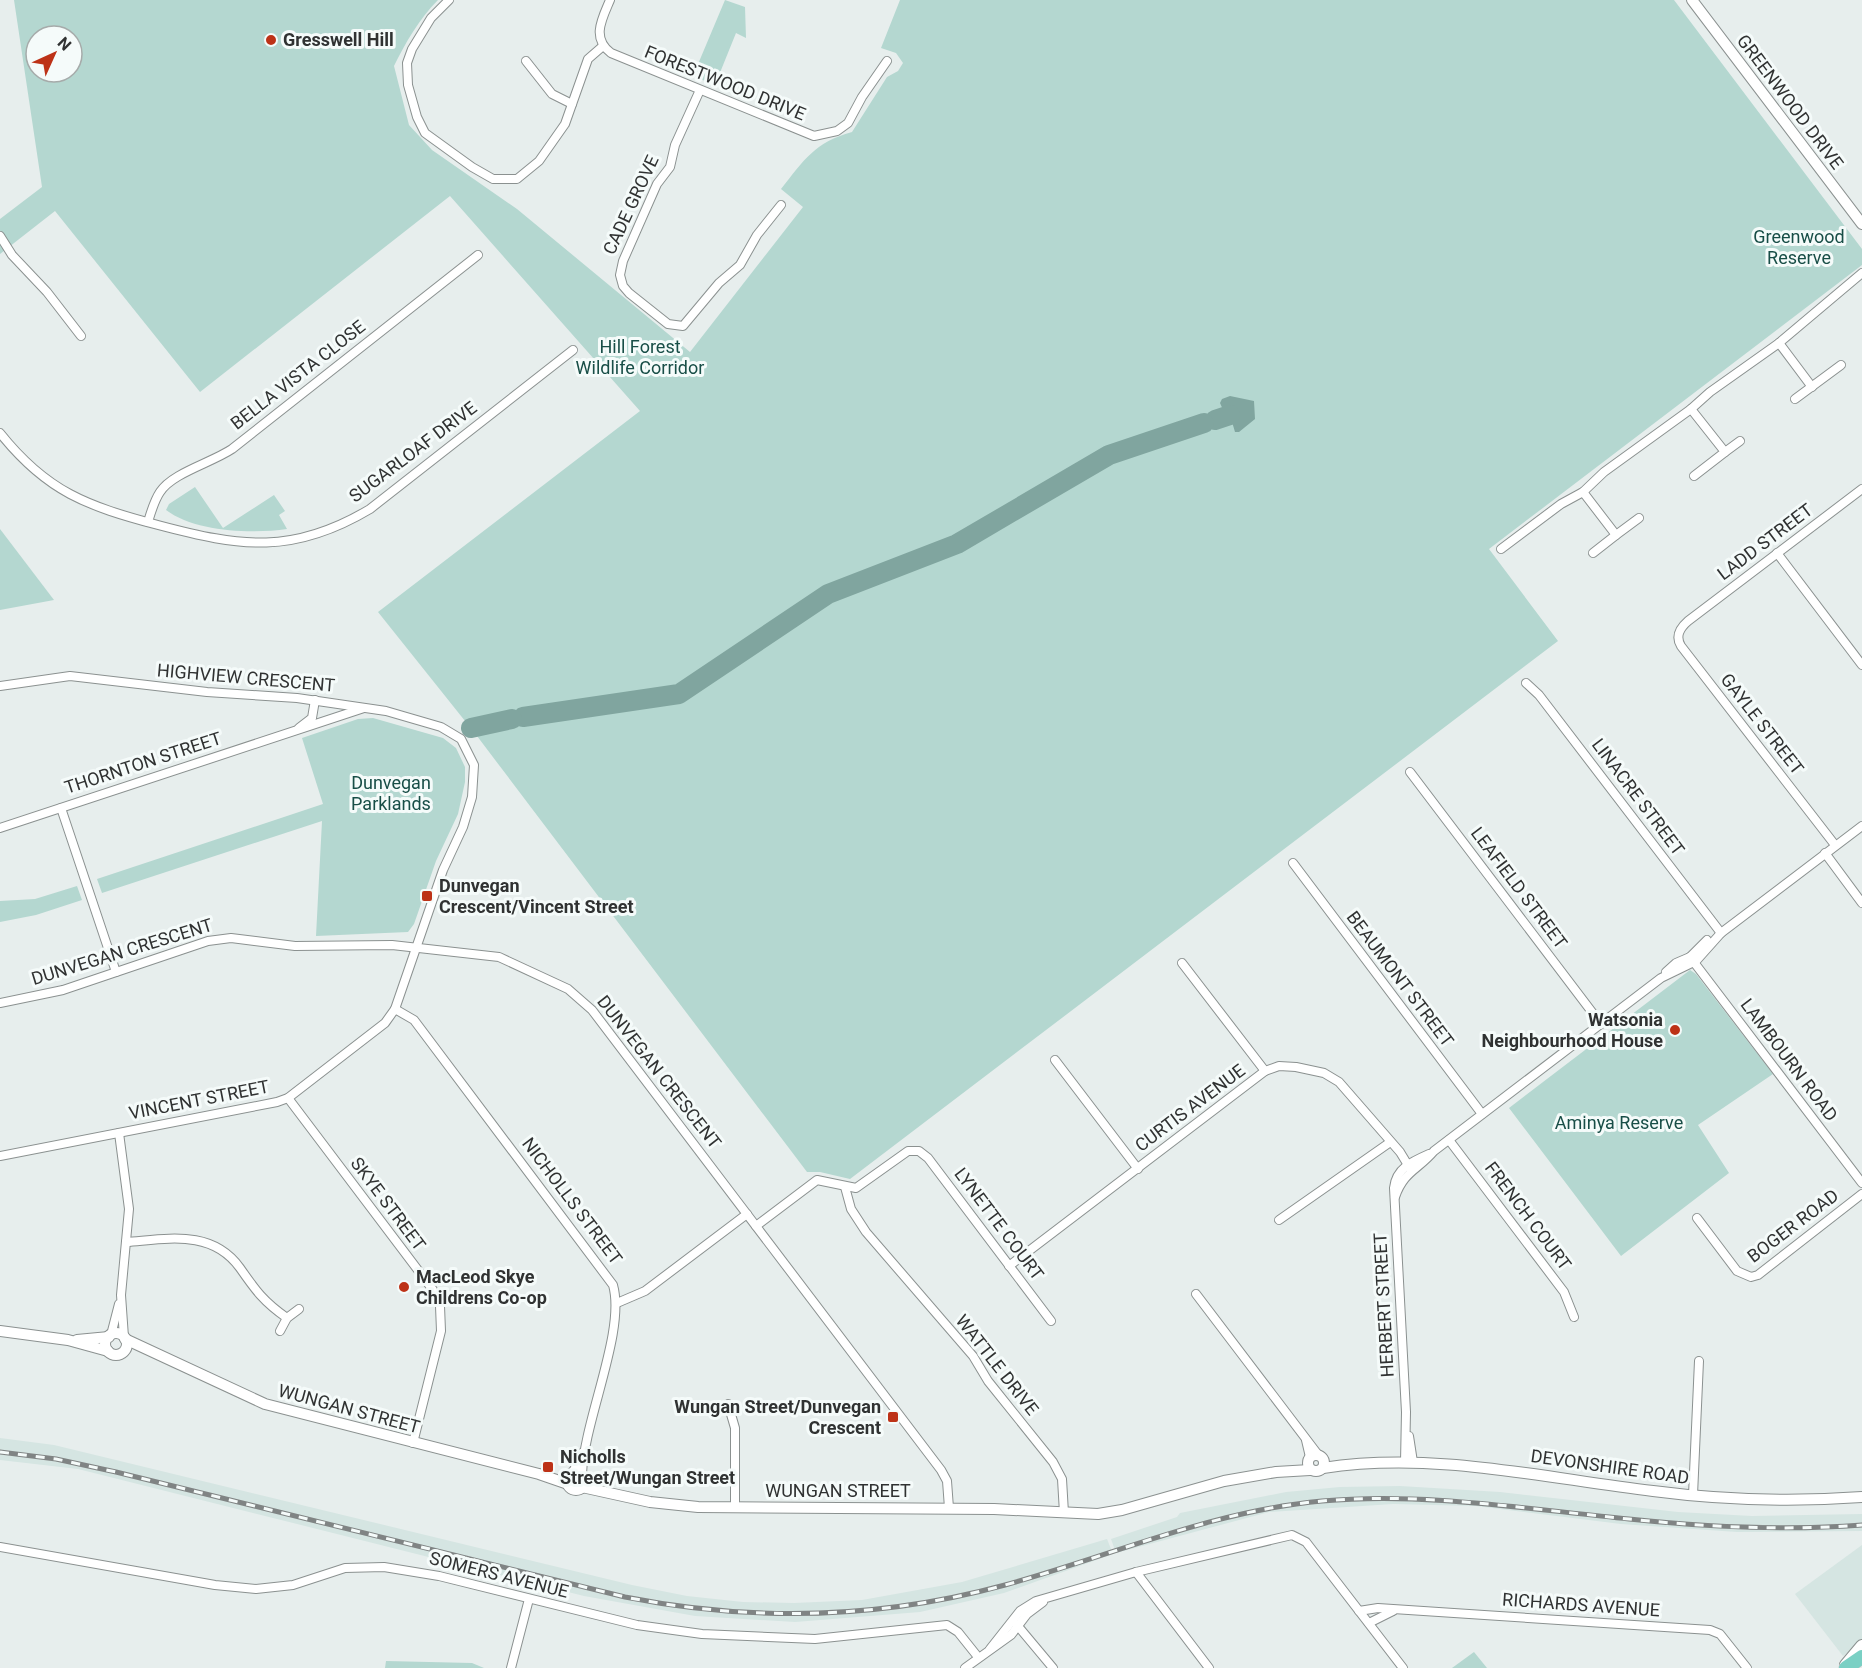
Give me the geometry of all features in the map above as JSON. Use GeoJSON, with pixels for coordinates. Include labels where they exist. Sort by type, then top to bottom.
{"type":"FeatureCollection","features":[{"type":"Feature","properties":{"kind":"highway"},"geometry":{"type":"LineString","coordinates":[[1845,1668],[1862,1657]]}},
{"type":"Feature","properties":{"kind":"main road"},"geometry":{"type":"LineString","coordinates":[[1845,1668],[1862,1646]]}},
{"type":"Feature","properties":{"kind":"street"},"geometry":{"type":"LineString","coordinates":[[449,0],[426,25],[407,63],[408,85],[415,111],[422,128],[433,140],[488,177],[505,181],[517,179],[532,169],[554,142],[572,104],[588,59],[603,46],[599,36],[600,25],[610,0]]}},
{"type":"Feature","properties":{"kind":"street","name":"GREENWOOD DRIVE"},"geometry":{"type":"LineString","coordinates":[[1692,0],[1862,224]]}},
{"type":"Feature","properties":{"kind":"street","name":"FORESTWOOD DRIVE"},"geometry":{"type":"LineString","coordinates":[[603,46],[616,56],[807,134],[817,135],[837,131],[848,123],[862,97],[887,61]]}},
{"type":"Feature","properties":{"kind":"street"},"geometry":{"type":"LineString","coordinates":[[526,61],[552,94],[572,104]]}},
{"type":"Feature","properties":{"kind":"street","name":"CADE GROVE"},"geometry":{"type":"LineString","coordinates":[[700,90],[675,145],[669,167],[657,184],[623,261],[620,275],[625,290],[668,324],[683,326],[719,284],[740,265],[757,235],[781,205]]}},
{"type":"Feature","properties":{"kind":"street"},"geometry":{"type":"LineString","coordinates":[[0,236],[12,255],[47,292],[81,336]]}},
{"type":"Feature","properties":{"kind":"street","name":"BELLA VISTA CLOSE"},"geometry":{"type":"LineString","coordinates":[[148,522],[156,498],[168,483],[232,449],[478,255]]}},
{"type":"Feature","properties":{"kind":"street"},"geometry":{"type":"LineString","coordinates":[[1501,549],[1562,504],[1583,492],[1604,472],[1779,343],[1858,281],[1862,273]]}},
{"type":"Feature","properties":{"kind":"street"},"geometry":{"type":"LineString","coordinates":[[1779,343],[1812,387]]}},
{"type":"Feature","properties":{"kind":"street","name":"SUGARLOAF DRIVE"},"geometry":{"type":"LineString","coordinates":[[0,433],[29,467],[62,491],[91,505],[209,538],[248,543],[298,539],[328,530],[358,516],[383,499],[573,350]]}},
{"type":"Feature","properties":{"kind":"street"},"geometry":{"type":"LineString","coordinates":[[1795,399],[1841,365]]}},
{"type":"Feature","properties":{"kind":"street"},"geometry":{"type":"LineString","coordinates":[[1691,409],[1725,452]]}},
{"type":"Feature","properties":{"kind":"street"},"geometry":{"type":"LineString","coordinates":[[1694,476],[1740,441]]}},
{"type":"Feature","properties":{"kind":"street","name":"LADD STREET"},"geometry":{"type":"LineString","coordinates":[[1688,621],[1862,489]]}},
{"type":"Feature","properties":{"kind":"street"},"geometry":{"type":"LineString","coordinates":[[1583,492],[1616,535]]}},
{"type":"Feature","properties":{"kind":"street"},"geometry":{"type":"LineString","coordinates":[[1593,553],[1639,518]]}},
{"type":"Feature","properties":{"kind":"street"},"geometry":{"type":"LineString","coordinates":[[1777,553],[1862,665]]}},
{"type":"Feature","properties":{"kind":"street","name":"GAYLE STREET"},"geometry":{"type":"LineString","coordinates":[[1688,621],[1678,633],[1681,646],[1835,846]]}},
{"type":"Feature","properties":{"kind":"street","name":"HIGHVIEW CRESCENT"},"geometry":{"type":"LineString","coordinates":[[0,686],[70,676],[366,707],[448,730],[460,739],[472,758]]}},
{"type":"Feature","properties":{"kind":"street","name":"LINACRE STREET"},"geometry":{"type":"LineString","coordinates":[[1526,683],[1539,695],[1721,933]]}},
{"type":"Feature","properties":{"kind":"street"},"geometry":{"type":"LineString","coordinates":[[296,730],[312,718],[315,700]]}},
{"type":"Feature","properties":{"kind":"street"},"geometry":{"type":"LineString","coordinates":[[331,702],[332,720]]}},
{"type":"Feature","properties":{"kind":"street","name":"THORNTON STREET"},"geometry":{"type":"LineString","coordinates":[[0,828],[366,707]]}},
{"type":"Feature","properties":{"kind":"street","name":"VINCENT STREET"},"geometry":{"type":"LineString","coordinates":[[0,1156],[270,1104],[288,1098],[386,1023],[395,1009],[447,861],[467,818],[475,782],[472,758]]}},
{"type":"Feature","properties":{"kind":"street","name":"LEAFIELD STREET"},"geometry":{"type":"LineString","coordinates":[[1410,772],[1601,1024]]}},
{"type":"Feature","properties":{"kind":"street"},"geometry":{"type":"LineString","coordinates":[[61,808],[116,972]]}},
{"type":"Feature","properties":{"kind":"street","name":"HERBERT STREET"},"geometry":{"type":"LineString","coordinates":[[1409,1462],[1395,1197],[1408,1167],[1424,1162],[1434,1151],[1661,978],[1676,963],[1692,960],[1702,944],[1721,933],[1862,826]]}},
{"type":"Feature","properties":{"kind":"street"},"geometry":{"type":"LineString","coordinates":[[1825,853],[1862,903]]}},
{"type":"Feature","properties":{"kind":"street","name":"BEAUMONT STREET"},"geometry":{"type":"LineString","coordinates":[[1293,862],[1482,1114]]}},
{"type":"Feature","properties":{"kind":"street","name":"DUNVEGAN CRESCENT"},"geometry":{"type":"LineString","coordinates":[[0,1003],[47,994],[208,941],[231,938],[295,946],[417,946],[499,957],[576,995],[592,1010],[941,1470],[947,1481],[949,1508]]}},
{"type":"Feature","properties":{"kind":"street","name":"LAMBOURN ROAD"},"geometry":{"type":"LineString","coordinates":[[1692,960],[1862,1183]]}},
{"type":"Feature","properties":{"kind":"street"},"geometry":{"type":"LineString","coordinates":[[1182,963],[1265,1071]]}},
{"type":"Feature","properties":{"kind":"street","name":"NICHOLLS STREET"},"geometry":{"type":"LineString","coordinates":[[395,1009],[414,1020],[613,1285],[617,1303],[614,1327],[577,1478]]}},
{"type":"Feature","properties":{"kind":"street"},"geometry":{"type":"LineString","coordinates":[[1055,1060],[1138,1169]]}},
{"type":"Feature","properties":{"kind":"street","name":"CURTIS AVENUE"},"geometry":{"type":"LineString","coordinates":[[1010,1266],[1265,1071],[1286,1066],[1313,1070],[1332,1077],[1354,1096],[1408,1167]]}},
{"type":"Feature","properties":{"kind":"street","name":"SKYE STREET"},"geometry":{"type":"LineString","coordinates":[[288,1098],[433,1290],[440,1306],[441,1331],[413,1443]]}},
{"type":"Feature","properties":{"kind":"street"},"geometry":{"type":"LineString","coordinates":[[2,1333],[68,1340],[113,1354],[122,1353],[126,1348],[121,1295],[129,1193],[119,1133]]}},
{"type":"Feature","properties":{"kind":"street","name":"FRENCH COURT"},"geometry":{"type":"LineString","coordinates":[[1449,1140],[1564,1292],[1574,1317]]}},
{"type":"Feature","properties":{"kind":"street"},"geometry":{"type":"LineString","coordinates":[[1279,1220],[1389,1143]]}},
{"type":"Feature","properties":{"kind":"street","name":"LYNETTE COURT"},"geometry":{"type":"LineString","coordinates":[[845,1187],[861,1186],[902,1155],[916,1150],[928,1158],[1051,1321]]}},
{"type":"Feature","properties":{"kind":"street"},"geometry":{"type":"LineString","coordinates":[[756,1226],[817,1180],[845,1187]]}},
{"type":"Feature","properties":{"kind":"street","name":"WATTLE DRIVE"},"geometry":{"type":"LineString","coordinates":[[845,1187],[851,1209],[866,1232],[973,1356],[988,1381],[1053,1462],[1062,1479],[1064,1513]]}},
{"type":"Feature","properties":{"kind":"street","name":"BOGER ROAD"},"geometry":{"type":"LineString","coordinates":[[1697,1218],[1737,1271],[1751,1277],[1758,1275],[1862,1194]]}},
{"type":"Feature","properties":{"kind":"street"},"geometry":{"type":"LineString","coordinates":[[617,1303],[638,1296],[747,1214]]}},
{"type":"Feature","properties":{"kind":"street"},"geometry":{"type":"LineString","coordinates":[[126,1242],[184,1238],[213,1244],[233,1259],[259,1297],[287,1318]]}},
{"type":"Feature","properties":{"kind":"street"},"geometry":{"type":"LineString","coordinates":[[1196,1294],[1304,1436],[1315,1461]]}},
{"type":"Feature","properties":{"kind":"street"},"geometry":{"type":"LineString","coordinates":[[108,1351],[106,1342],[110,1336],[121,1295]]}},
{"type":"Feature","properties":{"kind":"street"},"geometry":{"type":"LineString","coordinates":[[280,1330],[287,1318],[299,1309]]}},
{"type":"Feature","properties":{"kind":"street"},"geometry":{"type":"LineString","coordinates":[[68,1340],[110,1336],[124,1338]]}},
{"type":"Feature","properties":{"kind":"street","name":"WUNGAN STREET"},"geometry":{"type":"LineString","coordinates":[[124,1338],[265,1404],[539,1474],[577,1478],[613,1493],[676,1505],[949,1508],[1064,1513]]}},
{"type":"Feature","properties":{"kind":"street","name":"WUNGAN STREET"},"geometry":{"type":"LineString","coordinates":[[122,1353],[158,1353]]}},
{"type":"Feature","properties":{"kind":"street"},"geometry":{"type":"LineString","coordinates":[[1693,1495],[1699,1361]]}},
{"type":"Feature","properties":{"kind":"street"},"geometry":{"type":"LineString","coordinates":[[728,1404],[735,1428],[735,1507]]}},
{"type":"Feature","properties":{"kind":"street","name":"DEVONSHIRE ROAD"},"geometry":{"type":"LineString","coordinates":[[1064,1513],[1116,1511],[1197,1488],[1276,1472],[1315,1461],[1354,1464],[1409,1462],[1502,1469],[1693,1495],[1786,1499],[1862,1497]]}},
{"type":"Feature","properties":{"kind":"street"},"geometry":{"type":"LineString","coordinates":[[965,1668],[990,1649],[1016,1623],[1028,1605],[1136,1572],[1276,1538],[1297,1536],[1311,1548],[1403,1668]]}},
{"type":"Feature","properties":{"kind":"street","name":"SOMERS AVENUE"},"geometry":{"type":"LineString","coordinates":[[0,1546],[215,1585],[256,1589],[293,1585],[345,1568],[384,1567],[439,1576],[637,1625],[730,1636],[815,1639],[947,1625],[958,1632],[978,1658]]}},
{"type":"Feature","properties":{"kind":"street"},"geometry":{"type":"LineString","coordinates":[[1136,1572],[1209,1668]]}},
{"type":"Feature","properties":{"kind":"street"},"geometry":{"type":"LineString","coordinates":[[511,1668],[530,1599]]}},
{"type":"Feature","properties":{"kind":"street","name":"RICHARDS AVENUE"},"geometry":{"type":"LineString","coordinates":[[1359,1611],[1378,1608],[1710,1630],[1724,1639],[1747,1668]]}},
{"type":"Feature","properties":{"kind":"street","name":"RICHARDS AVENUE"},"geometry":{"type":"LineString","coordinates":[[1368,1623],[1396,1610]]}},
{"type":"Feature","properties":{"kind":"street"},"geometry":{"type":"LineString","coordinates":[[1016,1623],[1053,1668]]}},
{"type":"Feature","properties":{"kind":"shaded area"},"geometry":{"type":"Polygon","coordinates":[[[1230,396],[1254,401],[1255,419],[1239,432],[1235,432],[1230,415],[1224,412],[1220,403],[1222,399],[1230,396]]]}},
{"type":"Feature","properties":{"kind":"shaded area"},"geometry":{"type":"Polygon","coordinates":[[[0,1438],[54,1445],[632,1585],[687,1596],[743,1602],[794,1603],[862,1600],[962,1582],[1107,1539],[1113,1554],[1004,1593],[920,1612],[795,1622],[695,1616],[584,1596],[78,1469],[0,1460],[0,1438]]]}},
{"type":"Feature","properties":{"kind":"shaded area"},"geometry":{"type":"Polygon","coordinates":[[[1400,1486],[1500,1492],[1678,1512],[1752,1516],[1862,1514],[1862,1531],[1737,1532],[1621,1524],[1476,1506],[1393,1504],[1269,1512],[1116,1553],[1111,1539],[1177,1517],[1180,1513],[1286,1492],[1340,1487],[1400,1486]]]}},
{"type":"Feature","properties":{"kind":"shaded area"},"geometry":{"type":"Polygon","coordinates":[[[1862,1545],[1862,1641],[1843,1656],[1795,1594],[1862,1545]]]}},
{"type":"Feature","properties":{"kind":"green space"},"geometry":{"type":"Polygon","coordinates":[[[14,0],[438,0],[413,31],[394,66],[409,125],[432,150],[517,209],[690,352],[803,207],[781,189],[811,153],[829,141],[852,132],[887,77],[898,71],[903,63],[896,53],[881,48],[900,0],[1674,0],[1862,249],[1862,265],[1489,549],[1558,641],[850,1179],[820,1172],[807,1172],[477,736],[378,612],[640,411],[450,196],[200,392],[55,211],[0,254],[0,219],[42,187],[27,84],[84,84],[84,24],[24,24],[24,67],[14,0]]]}},
{"type":"Feature","properties":{"kind":"green space"},"geometry":{"type":"Polygon","coordinates":[[[725,0],[745,7],[746,38],[736,33],[715,85],[693,76],[725,0]]]}},
{"type":"Feature","properties":{"kind":"green space"},"geometry":{"type":"Polygon","coordinates":[[[195,487],[223,528],[274,495],[285,511],[279,515],[287,529],[224,530],[192,523],[166,510],[169,504],[195,487]]]}},
{"type":"Feature","properties":{"kind":"green space"},"geometry":{"type":"Polygon","coordinates":[[[0,529],[54,600],[0,610],[0,529]]]}},
{"type":"Feature","properties":{"kind":"green space","name":"Dunvegan Parklands"},"geometry":{"type":"Polygon","coordinates":[[[373,718],[443,738],[456,748],[465,767],[465,782],[458,814],[436,861],[414,924],[408,932],[316,936],[322,821],[102,893],[97,879],[323,804],[302,738],[358,719],[373,718]]]}},
{"type":"Feature","properties":{"kind":"green space"},"geometry":{"type":"Polygon","coordinates":[[[77,886],[82,900],[36,915],[0,922],[0,901],[35,899],[77,886]]]}},
{"type":"Feature","properties":{"kind":"green space","name":"Aminya Reserve"},"geometry":{"type":"Polygon","coordinates":[[[1690,970],[1696,974],[1773,1074],[1698,1125],[1729,1173],[1621,1256],[1509,1108],[1690,970]]]}},
{"type":"Feature","properties":{"kind":"green space"},"geometry":{"type":"Polygon","coordinates":[[[1474,1652],[1487,1668],[1452,1668],[1474,1652]]]}},
{"type":"Feature","properties":{"kind":"green space"},"geometry":{"type":"Polygon","coordinates":[[[386,1661],[472,1663],[484,1668],[385,1668],[386,1661]]]}},
{"type":"Feature","properties":{"kind":"waterway"},"geometry":{"type":"LineString","coordinates":[[1215,420],[1230,415]]}},
{"type":"Feature","properties":{"kind":"waterway"},"geometry":{"type":"LineString","coordinates":[[523,717],[679,694],[828,594],[957,544],[1109,455],[1204,423]]}},
{"type":"Feature","properties":{"kind":"waterway"},"geometry":{"type":"LineString","coordinates":[[471,728],[512,719]]}},
{"type":"Feature","properties":{"kind":"railway"},"geometry":{"type":"LineString","coordinates":[[0,1452],[56,1459],[116,1472],[625,1597],[673,1605],[768,1613],[863,1610],[911,1605],[958,1596],[1005,1585],[1201,1524],[1281,1506],[1322,1501],[1437,1500],[1716,1526],[1804,1528],[1862,1525]]}},
{"type":"Feature","properties":{"kind":"place","name":"Gresswell Hill"},"geometry":{"type":"Point","coordinates":[271,40]}},
{"type":"Feature","properties":{"kind":"place","name":"Dunvegan Crescent/Vincent Street"},"geometry":{"type":"Point","coordinates":[427,896]}},
{"type":"Feature","properties":{"kind":"place","name":"Watsonia Neighbourhood House"},"geometry":{"type":"Point","coordinates":[1675,1030]}},
{"type":"Feature","properties":{"kind":"place","name":"MacLeod Skye Childrens Co-op"},"geometry":{"type":"Point","coordinates":[404,1287]}},
{"type":"Feature","properties":{"kind":"place","name":"Wungan Street/Dunvegan Crescent"},"geometry":{"type":"Point","coordinates":[893,1417]}},
{"type":"Feature","properties":{"kind":"place","name":"Nicholls Street/Wungan Street"},"geometry":{"type":"Point","coordinates":[548,1467]}},
{"type":"Feature","properties":{"kind":"park label","name":"Greenwood Reserve"},"geometry":{"type":"Point","coordinates":[1799,247]}},
{"type":"Feature","properties":{"kind":"park label","name":"Hill Forest Wildlife Corridor"},"geometry":{"type":"Point","coordinates":[640,357]}}]}
